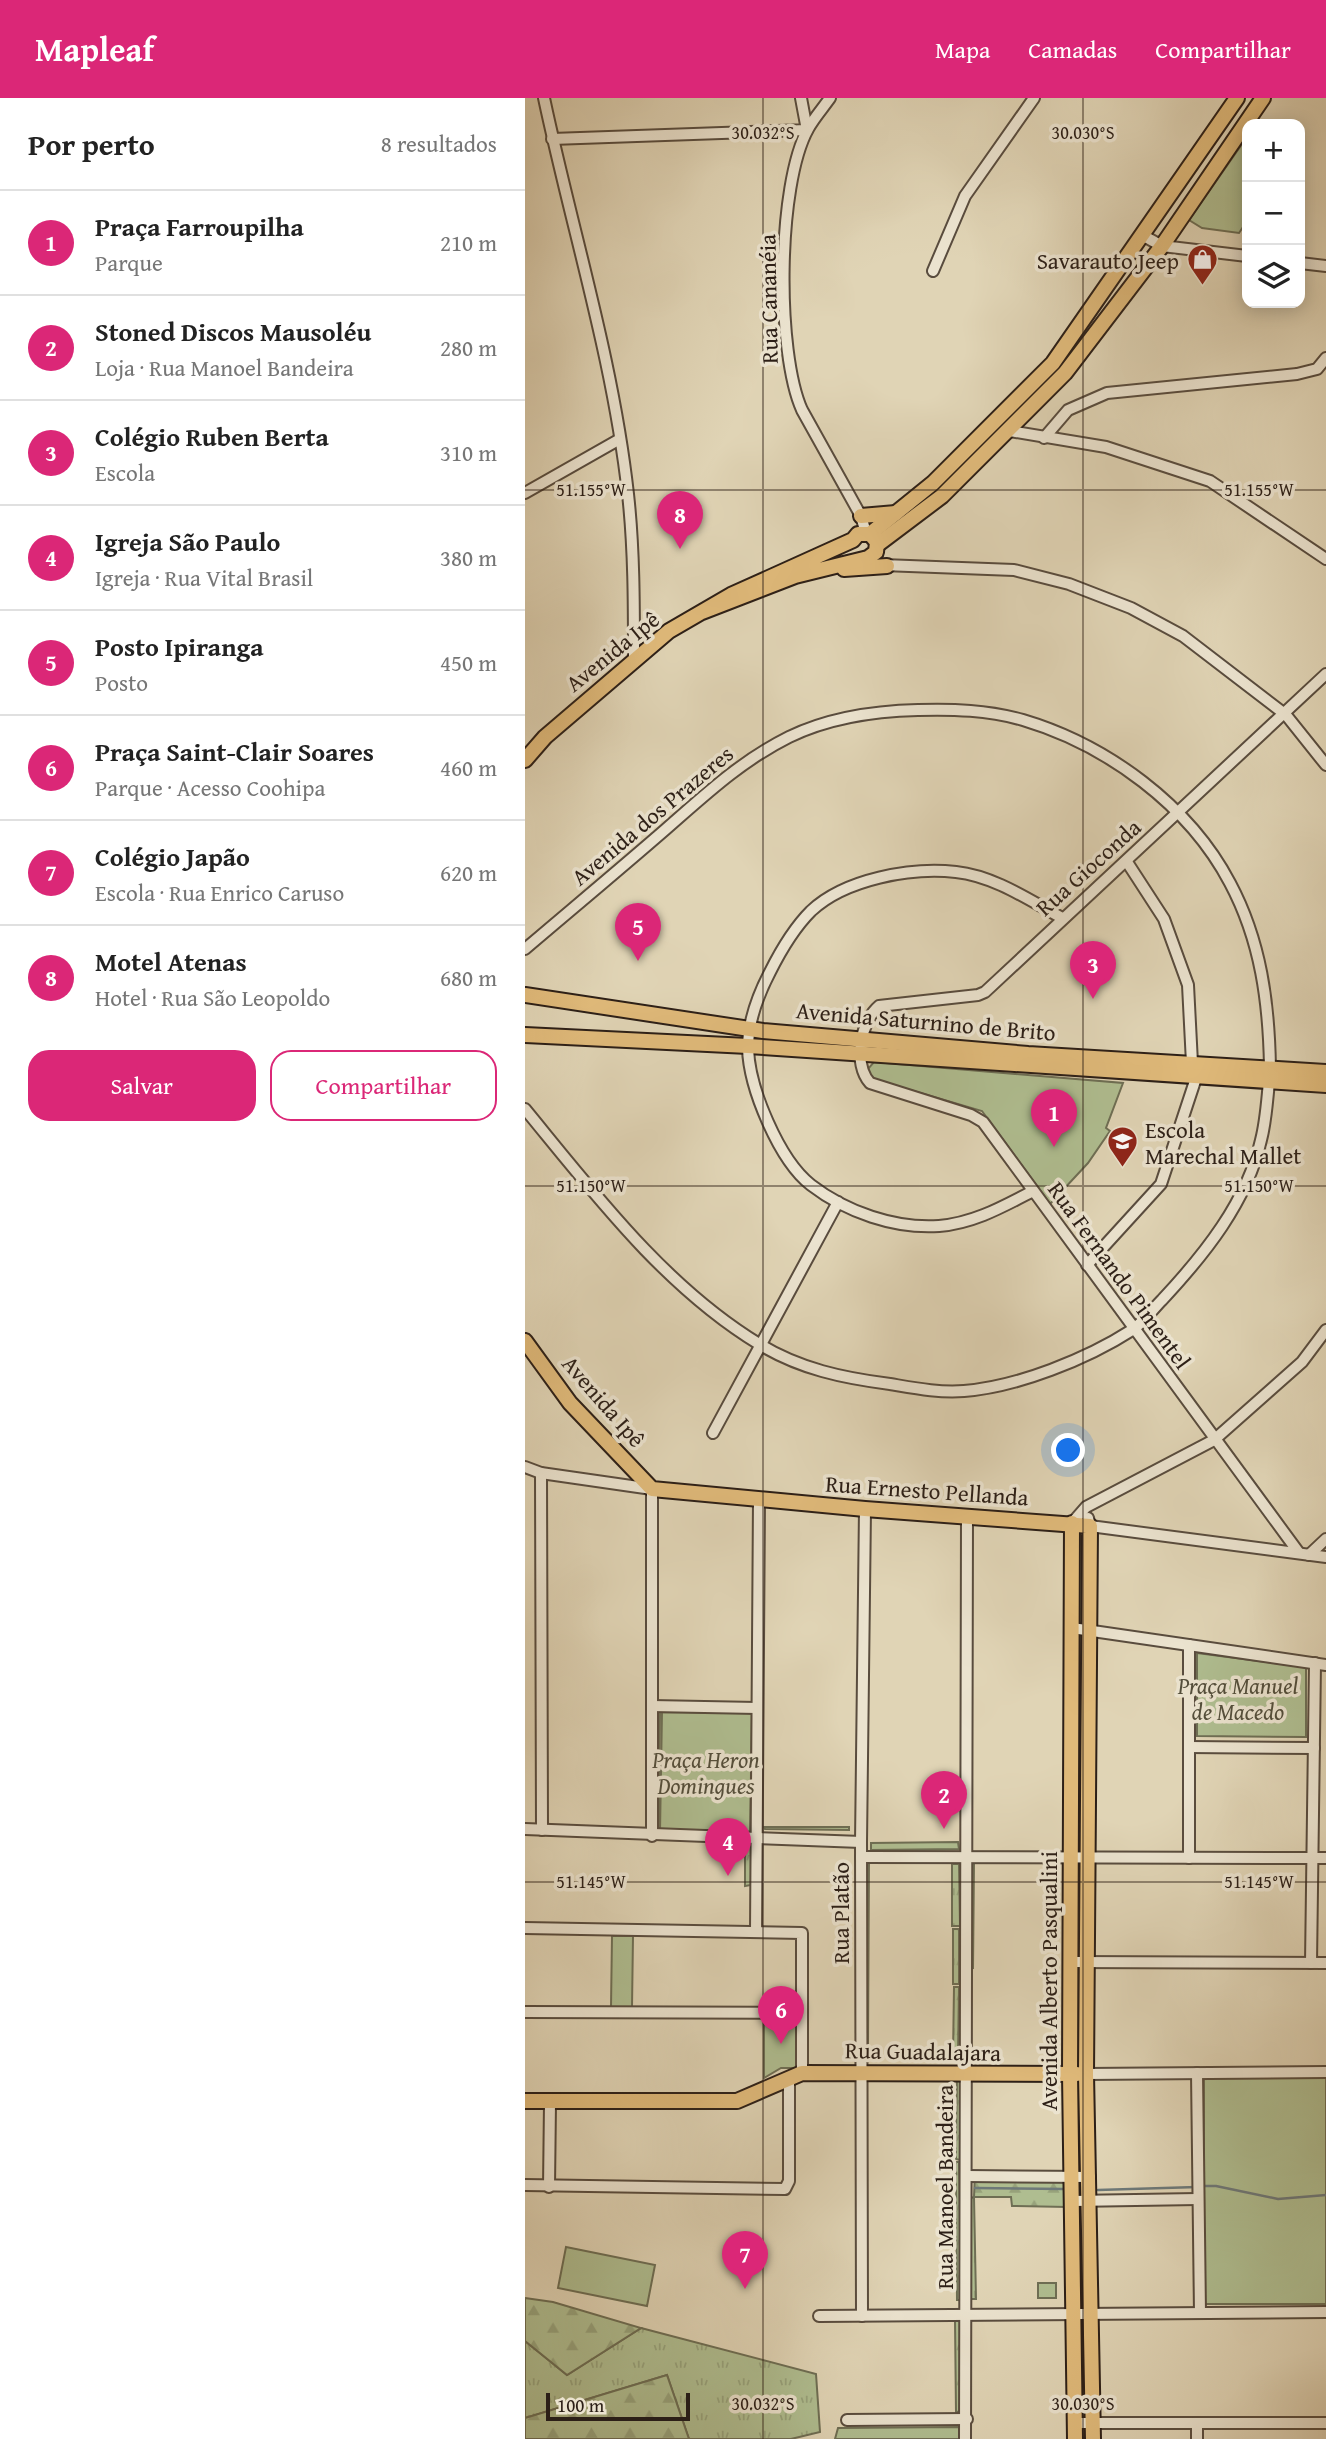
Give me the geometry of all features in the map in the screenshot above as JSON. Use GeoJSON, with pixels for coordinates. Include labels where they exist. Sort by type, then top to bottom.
{"type":"FeatureCollection","features":[{"type":"Feature","properties":{"kind":"main road"},"geometry":{"type":"LineString","coordinates":[[867,545],[1053,363],[1237,98]]}},
{"type":"Feature","properties":{"kind":"main road"},"geometry":{"type":"LineString","coordinates":[[867,545],[942,496],[1010,431],[1065,373],[1162,246],[1257,100]]}},
{"type":"Feature","properties":{"kind":"main road"},"geometry":{"type":"LineString","coordinates":[[861,516],[898,513]]}},
{"type":"Feature","properties":{"kind":"main road","name":"Avenida Ipê"},"geometry":{"type":"LineString","coordinates":[[702,612],[795,576],[832,568],[867,545]]}},
{"type":"Feature","properties":{"kind":"main road","name":"Avenida Ipê"},"geometry":{"type":"LineString","coordinates":[[525,760],[545,737],[669,631],[731,595],[867,545]]}},
{"type":"Feature","properties":{"kind":"main road"},"geometry":{"type":"LineString","coordinates":[[832,568],[865,569],[891,566]]}},
{"type":"Feature","properties":{"kind":"main road","name":"Avenida Saturnino de Brito"},"geometry":{"type":"LineString","coordinates":[[525,995],[750,1029],[1028,1054],[1196,1063],[1326,1085]]}},
{"type":"Feature","properties":{"kind":"main road","name":"Avenida Saturnino de Brito"},"geometry":{"type":"LineString","coordinates":[[525,1035],[748,1046],[1196,1078],[1326,1072]]}},
{"type":"Feature","properties":{"kind":"main road"},"geometry":{"type":"LineString","coordinates":[[1196,1063],[1196,1078]]}},
{"type":"Feature","properties":{"kind":"main road","name":"Avenida Ipê"},"geometry":{"type":"LineString","coordinates":[[525,1340],[570,1403],[652,1489]]}},
{"type":"Feature","properties":{"kind":"main road","name":"Rua Ernesto Pellanda"},"geometry":{"type":"LineString","coordinates":[[652,1489],[1090,1526]]}},
{"type":"Feature","properties":{"kind":"main road","name":"Avenida Alberto Pasqualini"},"geometry":{"type":"LineString","coordinates":[[1072,1523],[1070,2074],[1076,2439]]}},
{"type":"Feature","properties":{"kind":"main road","name":"Avenida Alberto Pasqualini"},"geometry":{"type":"LineString","coordinates":[[1090,1526],[1086,2074],[1091,2200],[1093,2439]]}},
{"type":"Feature","properties":{"kind":"main road","name":"Rua Guadalajara"},"geometry":{"type":"LineString","coordinates":[[525,2101],[737,2101],[796,2075],[1086,2074]]}},
{"type":"Feature","properties":{"kind":"street"},"geometry":{"type":"LineString","coordinates":[[544,98],[605,359],[620,439],[632,544],[634,659]]}},
{"type":"Feature","properties":{"kind":"street"},"geometry":{"type":"LineString","coordinates":[[552,139],[807,130],[801,98]]}},
{"type":"Feature","properties":{"kind":"street","name":"Rua Cananéia"},"geometry":{"type":"LineString","coordinates":[[830,98],[807,130],[792,185],[787,222],[786,351],[794,394],[861,516],[867,545]]}},
{"type":"Feature","properties":{"kind":"street"},"geometry":{"type":"LineString","coordinates":[[933,271],[965,196],[1034,98]]}},
{"type":"Feature","properties":{"kind":"street"},"geometry":{"type":"LineString","coordinates":[[1142,235],[1162,246],[1242,255]]}},
{"type":"Feature","properties":{"kind":"street"},"geometry":{"type":"LineString","coordinates":[[1305,264],[1326,266]]}},
{"type":"Feature","properties":{"kind":"street"},"geometry":{"type":"LineString","coordinates":[[1044,438],[1068,410],[1107,393],[1297,374],[1317,369],[1326,358]]}},
{"type":"Feature","properties":{"kind":"street"},"geometry":{"type":"LineString","coordinates":[[1010,431],[1106,447],[1210,481],[1326,559]]}},
{"type":"Feature","properties":{"kind":"street"},"geometry":{"type":"LineString","coordinates":[[525,493],[620,439]]}},
{"type":"Feature","properties":{"kind":"street"},"geometry":{"type":"LineString","coordinates":[[867,545],[891,566],[1014,570],[1098,594],[1183,636],[1286,715],[1326,765]]}},
{"type":"Feature","properties":{"kind":"street","name":"Rua Gioconda"},"geometry":{"type":"LineString","coordinates":[[863,1039],[866,1022],[879,1006],[985,992],[1062,918],[1127,862],[1286,715],[1326,674]]}},
{"type":"Feature","properties":{"kind":"street","name":"Avenida dos Prazeres"},"geometry":{"type":"LineString","coordinates":[[525,949],[715,784],[790,737],[844,718],[885,711],[941,709],[1021,720],[1073,740],[1107,758],[1178,812],[1223,872],[1248,924],[1266,993],[1270,1075],[1261,1140],[1231,1209],[1200,1260],[1134,1329],[1079,1357],[1012,1383],[961,1391],[873,1382],[806,1368],[761,1345],[712,1313],[665,1270],[575,1170],[525,1109]]}},
{"type":"Feature","properties":{"kind":"street"},"geometry":{"type":"LineString","coordinates":[[1127,862],[1164,919],[1188,985],[1196,1063]]}},
{"type":"Feature","properties":{"kind":"street"},"geometry":{"type":"LineString","coordinates":[[1033,1191],[983,1216],[957,1224],[926,1227],[881,1220],[838,1202],[809,1183],[778,1141],[756,1097],[748,1046],[750,1029],[763,986],[784,945],[813,910],[855,885],[897,873],[956,872],[998,883],[1062,918]]}},
{"type":"Feature","properties":{"kind":"street"},"geometry":{"type":"LineString","coordinates":[[861,1055],[863,1039]]}},
{"type":"Feature","properties":{"kind":"street","name":"Rua Fernando Pimentel"},"geometry":{"type":"LineString","coordinates":[[861,1055],[861,1069],[870,1083],[977,1117],[1214,1440],[1304,1554]]}},
{"type":"Feature","properties":{"kind":"street"},"geometry":{"type":"LineString","coordinates":[[1087,1265],[1161,1184],[1196,1078]]}},
{"type":"Feature","properties":{"kind":"street"},"geometry":{"type":"LineString","coordinates":[[713,1433],[838,1202]]}},
{"type":"Feature","properties":{"kind":"street"},"geometry":{"type":"LineString","coordinates":[[1072,1523],[1086,1507],[1214,1440],[1302,1362],[1326,1330]]}},
{"type":"Feature","properties":{"kind":"street","name":"Rua Ernesto Pellanda"},"geometry":{"type":"LineString","coordinates":[[525,1467],[541,1473],[652,1489]]}},
{"type":"Feature","properties":{"kind":"street"},"geometry":{"type":"LineString","coordinates":[[541,1473],[542,1830]]}},
{"type":"Feature","properties":{"kind":"street"},"geometry":{"type":"LineString","coordinates":[[652,1489],[652,1836]]}},
{"type":"Feature","properties":{"kind":"street"},"geometry":{"type":"LineString","coordinates":[[755,1932],[759,1500]]}},
{"type":"Feature","properties":{"kind":"street"},"geometry":{"type":"LineString","coordinates":[[1086,1507],[1090,1526]]}},
{"type":"Feature","properties":{"kind":"street","name":"Rua Platão"},"geometry":{"type":"LineString","coordinates":[[862,2316],[861,1842],[865,1509]]}},
{"type":"Feature","properties":{"kind":"street","name":"Rua Manoel Bandeira"},"geometry":{"type":"LineString","coordinates":[[965,2439],[967,1515]]}},
{"type":"Feature","properties":{"kind":"street","name":"Rua Ernesto Pellanda"},"geometry":{"type":"LineString","coordinates":[[1090,1526],[1326,1557]]}},
{"type":"Feature","properties":{"kind":"street"},"geometry":{"type":"LineString","coordinates":[[1304,1554],[1326,1539]]}},
{"type":"Feature","properties":{"kind":"street"},"geometry":{"type":"LineString","coordinates":[[1072,1628],[1320,1664],[1314,1748],[1311,1963]]}},
{"type":"Feature","properties":{"kind":"street"},"geometry":{"type":"LineString","coordinates":[[1189,1645],[1189,1858]]}},
{"type":"Feature","properties":{"kind":"street"},"geometry":{"type":"LineString","coordinates":[[652,1706],[757,1708]]}},
{"type":"Feature","properties":{"kind":"street"},"geometry":{"type":"LineString","coordinates":[[1189,1747],[1314,1748]]}},
{"type":"Feature","properties":{"kind":"street"},"geometry":{"type":"LineString","coordinates":[[525,1829],[861,1842]]}},
{"type":"Feature","properties":{"kind":"street"},"geometry":{"type":"LineString","coordinates":[[861,1857],[1326,1858]]}},
{"type":"Feature","properties":{"kind":"street"},"geometry":{"type":"LineString","coordinates":[[525,1928],[802,1933],[802,2013],[787,2188],[525,2185]]}},
{"type":"Feature","properties":{"kind":"street"},"geometry":{"type":"LineString","coordinates":[[1071,1962],[1326,1963]]}},
{"type":"Feature","properties":{"kind":"street"},"geometry":{"type":"LineString","coordinates":[[525,2012],[802,2013]]}},
{"type":"Feature","properties":{"kind":"street","name":"Rua Guadalajara"},"geometry":{"type":"LineString","coordinates":[[1086,2074],[1326,2072]]}},
{"type":"Feature","properties":{"kind":"street"},"geometry":{"type":"LineString","coordinates":[[1196,2073],[1200,2313]]}},
{"type":"Feature","properties":{"kind":"street"},"geometry":{"type":"LineString","coordinates":[[549,2187],[550,2103]]}},
{"type":"Feature","properties":{"kind":"street"},"geometry":{"type":"LineString","coordinates":[[967,2176],[1090,2177]]}},
{"type":"Feature","properties":{"kind":"street"},"geometry":{"type":"LineString","coordinates":[[1073,2201],[1198,2199]]}},
{"type":"Feature","properties":{"kind":"street"},"geometry":{"type":"LineString","coordinates":[[819,2316],[1326,2312]]}},
{"type":"Feature","properties":{"kind":"street"},"geometry":{"type":"LineString","coordinates":[[847,2420],[967,2419]]}},
{"type":"Feature","properties":{"kind":"street"},"geometry":{"type":"LineString","coordinates":[[1076,2423],[1326,2423]]}},
{"type":"Feature","properties":{"kind":"street"},"geometry":{"type":"LineString","coordinates":[[1197,2423],[1197,2439]]}},
{"type":"Feature","properties":{"kind":"green space"},"geometry":{"type":"Polygon","coordinates":[[[1242,144],[1242,228],[1239,233],[1202,228],[1189,220],[1242,144]]]}},
{"type":"Feature","properties":{"kind":"green space"},"geometry":{"type":"Polygon","coordinates":[[[874,1062],[1123,1083],[1106,1128],[1110,1131],[1088,1163],[1050,1204],[982,1111],[873,1079],[867,1070],[874,1062]]]}},
{"type":"Feature","properties":{"kind":"green space"},"geometry":{"type":"Polygon","coordinates":[[[1074,1526],[1087,1528],[1085,1624],[1075,1621],[1074,1526]]]}},
{"type":"Feature","properties":{"kind":"green space"},"geometry":{"type":"Polygon","coordinates":[[[1074,1632],[1086,1632],[1083,1848],[1073,1848],[1074,1632]]]}},
{"type":"Feature","properties":{"kind":"green space","name":"Praça Manuel de Macedo"},"geometry":{"type":"Polygon","coordinates":[[[1197,1653],[1306,1667],[1306,1737],[1197,1736],[1197,1653]]]}},
{"type":"Feature","properties":{"kind":"green space"},"geometry":{"type":"Polygon","coordinates":[[[655,1712],[660,1712],[659,1831],[655,1831],[655,1712]]]}},
{"type":"Feature","properties":{"kind":"green space","name":"Praça Heron Domingues"},"geometry":{"type":"Polygon","coordinates":[[[662,1712],[752,1713],[750,1833],[660,1832],[662,1712]]]}},
{"type":"Feature","properties":{"kind":"green space"},"geometry":{"type":"Polygon","coordinates":[[[764,1827],[849,1827],[849,1830],[765,1829],[764,1827]]]}},
{"type":"Feature","properties":{"kind":"green space"},"geometry":{"type":"Polygon","coordinates":[[[734,1840],[751,1840],[751,1885],[745,1886],[745,1855],[735,1855],[734,1840]]]}},
{"type":"Feature","properties":{"kind":"green space"},"geometry":{"type":"Polygon","coordinates":[[[958,1842],[959,1849],[871,1850],[871,1843],[958,1842]]]}},
{"type":"Feature","properties":{"kind":"green space"},"geometry":{"type":"Polygon","coordinates":[[[969,1859],[974,1863],[973,1968],[969,1968],[969,1859]]]}},
{"type":"Feature","properties":{"kind":"green space"},"geometry":{"type":"Polygon","coordinates":[[[866,1860],[869,1861],[868,2050],[865,2050],[866,1860]]]}},
{"type":"Feature","properties":{"kind":"green space"},"geometry":{"type":"Polygon","coordinates":[[[1074,1860],[1084,1860],[1083,1954],[1074,1953],[1074,1860]]]}},
{"type":"Feature","properties":{"kind":"green space"},"geometry":{"type":"Polygon","coordinates":[[[952,1864],[959,1864],[960,1926],[952,1926],[952,1864]]]}},
{"type":"Feature","properties":{"kind":"green space"},"geometry":{"type":"Polygon","coordinates":[[[953,1929],[959,1929],[959,1984],[953,1984],[953,1929]]]}},
{"type":"Feature","properties":{"kind":"green space"},"geometry":{"type":"Polygon","coordinates":[[[612,1936],[633,1936],[632,2007],[611,2007],[612,1936]]]}},
{"type":"Feature","properties":{"kind":"green space"},"geometry":{"type":"Polygon","coordinates":[[[1073,1968],[1083,1968],[1083,2054],[1073,2054],[1073,1968]]]}},
{"type":"Feature","properties":{"kind":"green space"},"geometry":{"type":"Polygon","coordinates":[[[954,1987],[959,1987],[958,2056],[953,2055],[954,1987]]]}},
{"type":"Feature","properties":{"kind":"green space"},"geometry":{"type":"Polygon","coordinates":[[[764,2019],[799,2019],[799,2068],[781,2068],[764,2078],[764,2019]]]}},
{"type":"Feature","properties":{"kind":"green space"},"geometry":{"type":"Polygon","coordinates":[[[957,2077],[960,2078],[960,2160],[956,2159],[957,2077]]]}},
{"type":"Feature","properties":{"kind":"green space"},"geometry":{"type":"Polygon","coordinates":[[[1204,2078],[1326,2078],[1326,2304],[1204,2304],[1204,2078]]]}},
{"type":"Feature","properties":{"kind":"green space"},"geometry":{"type":"Polygon","coordinates":[[[956,2162],[959,2162],[961,2300],[957,2300],[956,2162]]]}},
{"type":"Feature","properties":{"kind":"green space"},"geometry":{"type":"Polygon","coordinates":[[[975,2173],[1067,2174],[1067,2207],[1012,2206],[1011,2197],[974,2197],[975,2173]]]}},
{"type":"Feature","properties":{"kind":"green space"},"geometry":{"type":"Polygon","coordinates":[[[974,2197],[976,2299],[971,2299],[971,2198],[974,2197]]]}},
{"type":"Feature","properties":{"kind":"green space"},"geometry":{"type":"Polygon","coordinates":[[[566,2247],[655,2265],[647,2306],[558,2288],[566,2247]]]}},
{"type":"Feature","properties":{"kind":"green space"},"geometry":{"type":"Polygon","coordinates":[[[1038,2283],[1056,2283],[1056,2298],[1038,2298],[1038,2283]]]}},
{"type":"Feature","properties":{"kind":"green space"},"geometry":{"type":"Polygon","coordinates":[[[525,2298],[553,2302],[641,2328],[567,2375],[525,2341],[525,2298]]]}},
{"type":"Feature","properties":{"kind":"green space"},"geometry":{"type":"Polygon","coordinates":[[[1078,2314],[1088,2315],[1091,2416],[1079,2417],[1078,2314]]]}},
{"type":"Feature","properties":{"kind":"green space"},"geometry":{"type":"Polygon","coordinates":[[[962,2320],[963,2411],[956,2412],[955,2321],[962,2320]]]}},
{"type":"Feature","properties":{"kind":"green space"},"geometry":{"type":"Polygon","coordinates":[[[641,2328],[816,2374],[820,2432],[791,2439],[689,2439],[667,2375],[525,2418],[525,2341],[567,2375],[641,2328]]]}},
{"type":"Feature","properties":{"kind":"green space"},"geometry":{"type":"Polygon","coordinates":[[[667,2375],[689,2439],[525,2439],[525,2418],[667,2375]]]}},
{"type":"Feature","properties":{"kind":"green space"},"geometry":{"type":"Polygon","coordinates":[[[959,2427],[959,2439],[835,2439],[838,2428],[959,2427]]]}},
{"type":"Feature","properties":{"kind":"waterway"},"geometry":{"type":"LineString","coordinates":[[1203,2186],[1216,2186],[1278,2199],[1326,2195]]}},
{"type":"Feature","properties":{"kind":"waterway"},"geometry":{"type":"LineString","coordinates":[[1098,2190],[1197,2187]]}},
{"type":"Feature","properties":{"kind":"waterway"},"geometry":{"type":"LineString","coordinates":[[975,2188],[1064,2189]]}},
{"type":"Feature","properties":{"kind":"place","name":"Savarauto Jeep"},"geometry":{"type":"Point","coordinates":[1202,287]}},
{"type":"Feature","properties":{"kind":"place","name":"Motel Atenas"},"geometry":{"type":"Point","coordinates":[680,549]}},
{"type":"Feature","properties":{"kind":"place","name":"Posto Ipiranga"},"geometry":{"type":"Point","coordinates":[638,961]}},
{"type":"Feature","properties":{"kind":"place","name":"Colégio Ruben Berta"},"geometry":{"type":"Point","coordinates":[1093,999]}},
{"type":"Feature","properties":{"kind":"place","name":"Praça Farroupilha"},"geometry":{"type":"Point","coordinates":[1054,1147]}},
{"type":"Feature","properties":{"kind":"place","name":"Escola Marechal Mallet"},"geometry":{"type":"Point","coordinates":[1122,1169]}},
{"type":"Feature","properties":{"kind":"place","name":"Stoned Discos Mausoléu"},"geometry":{"type":"Point","coordinates":[944,1829]}},
{"type":"Feature","properties":{"kind":"place","name":"Igreja São Paulo"},"geometry":{"type":"Point","coordinates":[728,1876]}},
{"type":"Feature","properties":{"kind":"place","name":"Praça Saint-Clair Soares"},"geometry":{"type":"Point","coordinates":[781,2044]}},
{"type":"Feature","properties":{"kind":"place","name":"Colégio Japão"},"geometry":{"type":"Point","coordinates":[745,2289]}}]}
